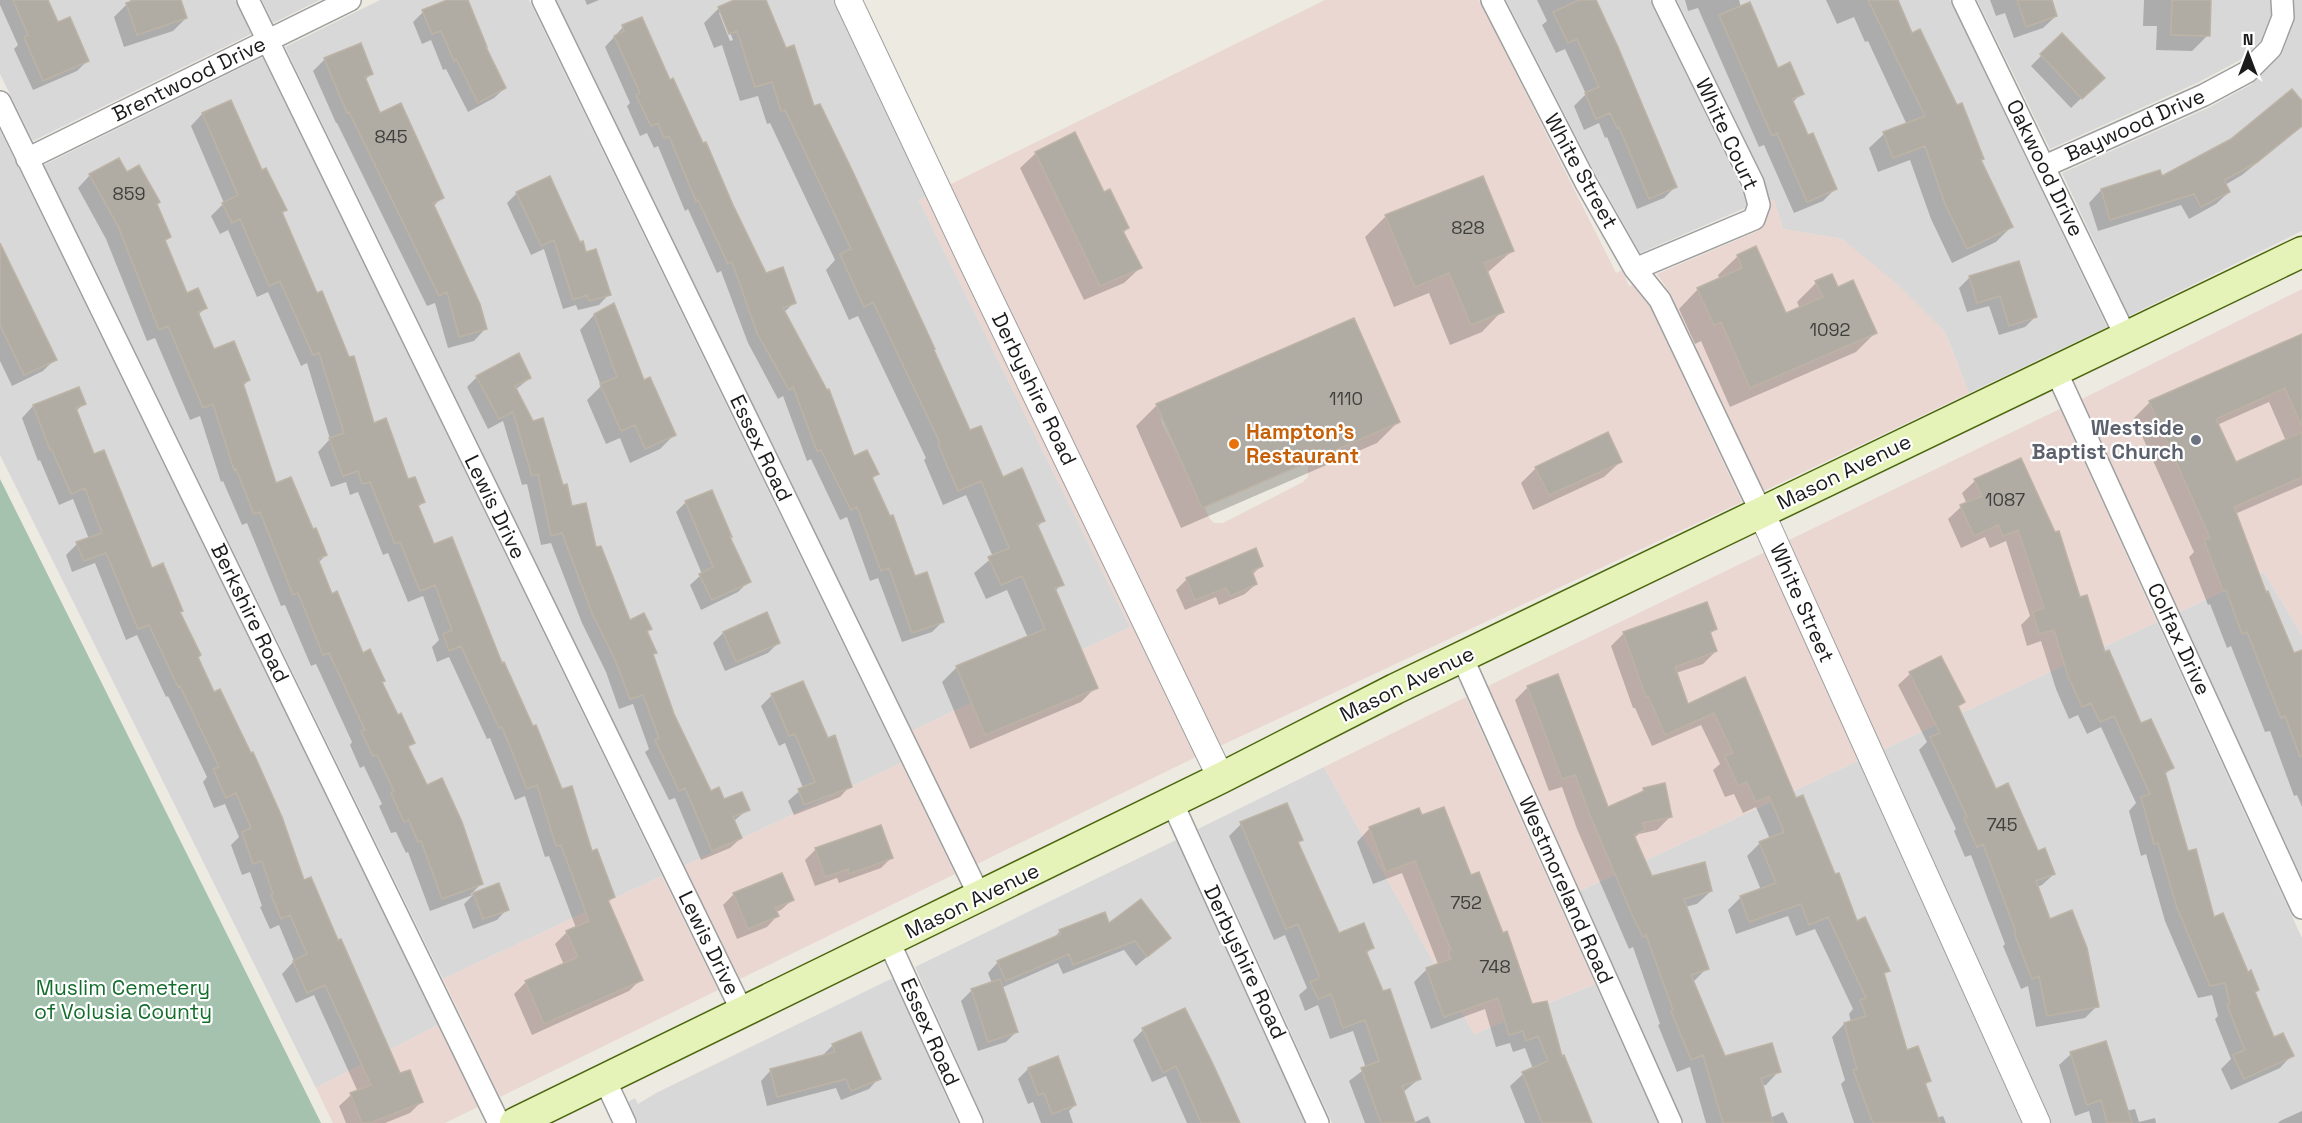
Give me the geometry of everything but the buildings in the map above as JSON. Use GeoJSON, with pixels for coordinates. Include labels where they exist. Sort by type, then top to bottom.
{"type":"FeatureCollection","features":[{"type":"Feature","properties":{"kind":"main road","name":"Mason Avenue"},"geometry":{"type":"LineString","coordinates":[[515,1123],[889,942],[1462,657],[2302,252]]}},
{"type":"Feature","properties":{"kind":"street","name":"Lewis Drive"},"geometry":{"type":"LineString","coordinates":[[248,0],[743,1013]]}},
{"type":"Feature","properties":{"kind":"street","name":"Brentwood Drive"},"geometry":{"type":"LineString","coordinates":[[27,159],[350,0]]}},
{"type":"Feature","properties":{"kind":"street","name":"Essex Road"},"geometry":{"type":"LineString","coordinates":[[543,0],[980,897]]}},
{"type":"Feature","properties":{"kind":"street","name":"Derbyshire Road"},"geometry":{"type":"LineString","coordinates":[[848,0],[1221,778]]}},
{"type":"Feature","properties":{"kind":"street","name":"White Street"},"geometry":{"type":"LineString","coordinates":[[1492,0],[1586,183],[1635,269],[1660,300],[1761,512],[2037,1123]]}},
{"type":"Feature","properties":{"kind":"street","name":"White Court"},"geometry":{"type":"LineString","coordinates":[[1635,269],[1754,219],[1759,206],[1753,183],[1663,0]]}},
{"type":"Feature","properties":{"kind":"street","name":"Oakwood Drive"},"geometry":{"type":"LineString","coordinates":[[1964,0],[2126,337]]}},
{"type":"Feature","properties":{"kind":"street","name":"Baywood Drive"},"geometry":{"type":"LineString","coordinates":[[2045,166],[2204,95],[2247,72],[2271,48],[2283,17],[2282,0]]}},
{"type":"Feature","properties":{"kind":"street","name":"Berkshire Road"},"geometry":{"type":"LineString","coordinates":[[0,102],[499,1123]]}},
{"type":"Feature","properties":{"kind":"street","name":"Colfax Drive"},"geometry":{"type":"LineString","coordinates":[[2056,370],[2302,908]]}},
{"type":"Feature","properties":{"kind":"street","name":"Westmoreland Road"},"geometry":{"type":"LineString","coordinates":[[1462,657],[1671,1123]]}},
{"type":"Feature","properties":{"kind":"street","name":"Derbyshire Road"},"geometry":{"type":"LineString","coordinates":[[1172,802],[1318,1123]]}},
{"type":"Feature","properties":{"kind":"street","name":"Essex Road"},"geometry":{"type":"LineString","coordinates":[[889,942],[972,1123]]}},
{"type":"Feature","properties":{"kind":"street"},"geometry":{"type":"LineString","coordinates":[[605,1080],[625,1123]]}},
{"type":"Feature","properties":{"kind":"shaded area"},"geometry":{"type":"Polygon","coordinates":[[[0,0],[235,0],[251,34],[33,141],[0,74],[0,0]]]}},
{"type":"Feature","properties":{"kind":"shaded area"},"geometry":{"type":"Polygon","coordinates":[[[262,0],[320,0],[273,23],[262,0]]]}},
{"type":"Feature","properties":{"kind":"shaded area"},"geometry":{"type":"Polygon","coordinates":[[[380,0],[529,0],[901,763],[684,866],[285,47],[380,0]]]}},
{"type":"Feature","properties":{"kind":"shaded area"},"geometry":{"type":"Polygon","coordinates":[[[556,0],[835,0],[927,196],[919,200],[1130,627],[912,731],[556,0]]]}},
{"type":"Feature","properties":{"kind":"shaded area"},"geometry":{"type":"Polygon","coordinates":[[[1325,0],[1479,0],[1616,273],[1622,270],[1629,286],[1633,285],[1650,307],[1742,502],[1220,746],[949,185],[1325,0]],[[1260,370],[1161,410],[1161,421],[1214,523],[1223,523],[1303,482],[1308,477],[1308,466],[1260,370]]]}},
{"type":"Feature","properties":{"kind":"shaded area"},"geometry":{"type":"Polygon","coordinates":[[[1506,0],[1650,0],[1742,189],[1745,208],[1640,253],[1596,175],[1506,0]]]}},
{"type":"Feature","properties":{"kind":"shaded area"},"geometry":{"type":"Polygon","coordinates":[[[1677,0],[1950,0],[2107,327],[1969,393],[1945,332],[1842,239],[1783,229],[1774,200],[1770,201],[1763,177],[1677,0]]]}},
{"type":"Feature","properties":{"kind":"shaded area"},"geometry":{"type":"Polygon","coordinates":[[[1977,0],[2270,0],[2271,14],[2261,40],[2240,60],[2199,82],[2050,149],[1977,0]]]}},
{"type":"Feature","properties":{"kind":"shaded area"},"geometry":{"type":"Polygon","coordinates":[[[2294,0],[2302,0],[2302,231],[2129,316],[2062,173],[2208,108],[2252,84],[2282,54],[2294,22],[2294,0]]]}},
{"type":"Feature","properties":{"kind":"shaded area"},"geometry":{"type":"Polygon","coordinates":[[[263,57],[662,876],[443,979],[44,165],[263,57]]]}},
{"type":"Feature","properties":{"kind":"shaded area"},"geometry":{"type":"Polygon","coordinates":[[[0,130],[438,1025],[316,1088],[0,455],[0,130]]]}},
{"type":"Feature","properties":{"kind":"shaded area"},"geometry":{"type":"Polygon","coordinates":[[[927,196],[1198,756],[977,864],[912,731],[1130,627],[919,200],[927,196]]]}},
{"type":"Feature","properties":{"kind":"shaded area"},"geometry":{"type":"Polygon","coordinates":[[[1774,199],[1783,229],[1842,239],[1896,283],[1945,332],[1969,393],[1764,491],[1670,293],[1657,274],[1758,231],[1770,211],[1770,201],[1774,199]]]}},
{"type":"Feature","properties":{"kind":"shaded area"},"geometry":{"type":"Polygon","coordinates":[[[2302,289],[2302,635],[2264,572],[2179,612],[2082,399],[2302,289]]]}},
{"type":"Feature","properties":{"kind":"shaded area"},"geometry":{"type":"Polygon","coordinates":[[[2060,409],[2157,622],[1882,750],[1787,541],[2060,409]]]}},
{"type":"Feature","properties":{"kind":"shaded area"},"geometry":{"type":"Polygon","coordinates":[[[1765,552],[1860,760],[1580,891],[1488,686],[1765,552]]]}},
{"type":"Feature","properties":{"kind":"shaded area"},"geometry":{"type":"Polygon","coordinates":[[[2264,572],[2302,635],[2302,879],[2179,612],[2264,572]]]}},
{"type":"Feature","properties":{"kind":"shaded area"},"geometry":{"type":"Polygon","coordinates":[[[2157,622],[2302,938],[2302,1123],[2050,1123],[1882,750],[2157,622]]]}},
{"type":"Feature","properties":{"kind":"shaded area"},"geometry":{"type":"Polygon","coordinates":[[[1466,697],[1595,984],[1474,1034],[1324,767],[1466,697]]]}},
{"type":"Feature","properties":{"kind":"shaded area"},"geometry":{"type":"Polygon","coordinates":[[[1860,760],[2024,1123],[1684,1123],[1580,891],[1860,760]]]}},
{"type":"Feature","properties":{"kind":"shaded area"},"geometry":{"type":"Polygon","coordinates":[[[901,763],[955,874],[740,979],[684,866],[901,763]]]}},
{"type":"Feature","properties":{"kind":"shaded area"},"geometry":{"type":"Polygon","coordinates":[[[1324,767],[1474,1034],[1595,984],[1658,1123],[1332,1123],[1198,829],[1324,767]]]}},
{"type":"Feature","properties":{"kind":"shaded area"},"geometry":{"type":"Polygon","coordinates":[[[1176,840],[1305,1123],[985,1123],[915,967],[1176,840]]]}},
{"type":"Feature","properties":{"kind":"shaded area"},"geometry":{"type":"Polygon","coordinates":[[[662,876],[718,990],[500,1097],[443,979],[662,876]]]}},
{"type":"Feature","properties":{"kind":"shaded area"},"geometry":{"type":"Polygon","coordinates":[[[893,978],[958,1123],[638,1123],[628,1102],[635,1098],[638,1104],[656,1093],[893,978]]]}},
{"type":"Feature","properties":{"kind":"shaded area"},"geometry":{"type":"Polygon","coordinates":[[[438,1025],[478,1107],[445,1123],[333,1123],[316,1088],[438,1025]]]}},
{"type":"Feature","properties":{"kind":"green space","name":"Muslim Cemetery of Volusia County"},"geometry":{"type":"Polygon","coordinates":[[[0,479],[321,1123],[0,1123],[0,479]]]}},
{"type":"Feature","properties":{"kind":"place","name":"Westside Baptist Church"},"geometry":{"type":"Point","coordinates":[2196,440]}},
{"type":"Feature","properties":{"kind":"place","name":"Hampton's Restaurant"},"geometry":{"type":"Point","coordinates":[1234,444]}}]}
